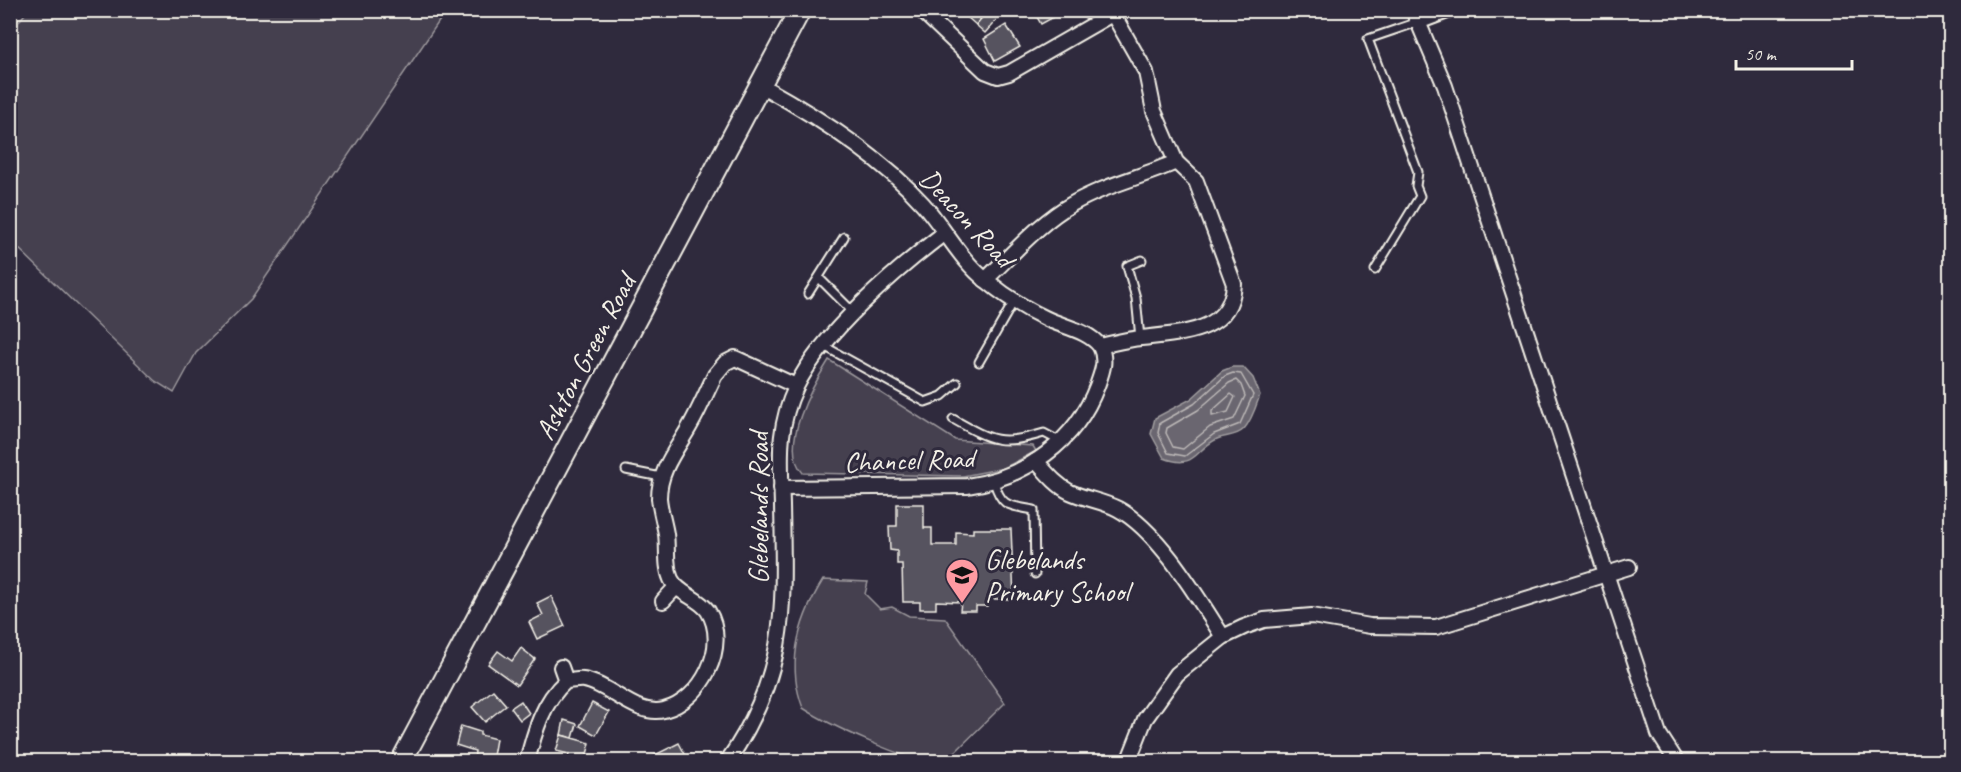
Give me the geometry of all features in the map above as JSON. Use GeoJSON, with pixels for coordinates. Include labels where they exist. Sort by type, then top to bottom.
{"type":"FeatureCollection","features":[{"type":"Feature","properties":{"kind":"street","name":"Ashton Green Road"},"geometry":{"type":"LineString","coordinates":[[401,762],[762,86],[800,10]]}},
{"type":"Feature","properties":{"kind":"street"},"geometry":{"type":"LineString","coordinates":[[921,10],[986,71],[998,76],[1009,73],[1116,12],[1146,72],[1154,111],[1176,162],[1196,181],[1234,284],[1233,297],[1227,310],[1204,327],[1175,335],[1140,338],[1100,346]]}},
{"type":"Feature","properties":{"kind":"street"},"geometry":{"type":"LineString","coordinates":[[1450,10],[1416,16],[1445,86],[1659,734],[1677,762]]}},
{"type":"Feature","properties":{"kind":"street","name":"Deacon Road"},"geometry":{"type":"LineString","coordinates":[[762,86],[851,142],[924,205],[943,234],[985,280],[1014,301],[1059,324],[1092,336],[1100,346]]}},
{"type":"Feature","properties":{"kind":"street"},"geometry":{"type":"LineString","coordinates":[[985,280],[1042,227],[1071,204],[1110,185],[1176,162]]}},
{"type":"Feature","properties":{"kind":"street","name":"Glebelands Road"},"geometry":{"type":"LineString","coordinates":[[727,762],[763,701],[772,675],[784,591],[779,441],[796,386],[824,346],[854,313],[943,234]]}},
{"type":"Feature","properties":{"kind":"street","name":"Chancel Road"},"geometry":{"type":"LineString","coordinates":[[782,488],[967,486],[994,482],[1036,461],[1061,442],[1092,400],[1105,356],[1100,346]]}},
{"type":"Feature","properties":{"kind":"street"},"geometry":{"type":"LineString","coordinates":[[527,762],[534,733],[548,702],[566,681],[584,680],[644,710],[663,711],[680,704],[697,691],[706,675],[713,653],[715,629],[708,611],[692,596],[676,587],[669,576],[666,536],[659,499],[661,477],[715,375],[725,363],[735,358],[796,386]]}},
{"type":"Feature","properties":{"kind":"street"},"geometry":{"type":"LineString","coordinates":[[1036,461],[1059,485],[1071,492],[1118,508],[1132,519],[1186,577],[1223,637]]}},
{"type":"Feature","properties":{"kind":"street"},"geometry":{"type":"LineString","coordinates":[[1128,762],[1144,719],[1156,699],[1177,674],[1223,637],[1264,620],[1312,616],[1370,626],[1437,627],[1629,567]]}},
{"type":"Feature","properties":{"kind":"street"},"geometry":{"type":"LineString","coordinates":[[663,601],[676,587]]}},
{"type":"Feature","properties":{"kind":"street"},"geometry":{"type":"LineString","coordinates":[[561,667],[566,681]]}},
{"type":"Feature","properties":{"kind":"street","name":"Ashton Green Road"},"geometry":{"type":"LineString","coordinates":[[416,762],[418,730]]}},
{"type":"Feature","properties":{"kind":"lane"},"geometry":{"type":"LineString","coordinates":[[1375,270],[1420,196],[1416,186],[1418,172],[1368,39],[1416,16]]}},
{"type":"Feature","properties":{"kind":"lane"},"geometry":{"type":"LineString","coordinates":[[808,294],[843,237]]}},
{"type":"Feature","properties":{"kind":"lane"},"geometry":{"type":"LineString","coordinates":[[1140,338],[1137,298],[1127,266],[1142,260]]}},
{"type":"Feature","properties":{"kind":"lane"},"geometry":{"type":"LineString","coordinates":[[819,278],[854,313]]}},
{"type":"Feature","properties":{"kind":"lane"},"geometry":{"type":"LineString","coordinates":[[979,362],[1014,301]]}},
{"type":"Feature","properties":{"kind":"lane"},"geometry":{"type":"LineString","coordinates":[[824,346],[833,354],[925,402],[942,396],[957,382]]}},
{"type":"Feature","properties":{"kind":"lane"},"geometry":{"type":"LineString","coordinates":[[954,419],[994,441],[1024,439],[1044,434],[1061,442]]}},
{"type":"Feature","properties":{"kind":"lane"},"geometry":{"type":"LineString","coordinates":[[626,470],[661,477]]}},
{"type":"Feature","properties":{"kind":"lane"},"geometry":{"type":"LineString","coordinates":[[994,482],[999,498],[1004,504],[1034,510],[1035,574]]}},
{"type":"Feature","properties":{"kind":"shaded area"},"geometry":{"type":"Polygon","coordinates":[[[28,10],[446,11],[251,299],[196,353],[174,393],[155,381],[11,241],[11,31],[28,10]]]}},
{"type":"Feature","properties":{"kind":"shaded area"},"geometry":{"type":"Polygon","coordinates":[[[829,360],[955,440],[1033,446],[1036,451],[1004,468],[963,476],[803,473],[796,461],[794,447],[796,432],[807,400],[829,360]]]}},
{"type":"Feature","properties":{"kind":"shaded area"},"geometry":{"type":"Polygon","coordinates":[[[823,580],[868,582],[865,594],[880,609],[892,607],[909,616],[945,618],[1005,703],[950,757],[937,762],[908,757],[889,750],[803,708],[796,675],[798,642],[807,610],[823,580]]]}},
{"type":"Feature","properties":{"kind":"water"},"geometry":{"type":"Polygon","coordinates":[[[1232,367],[1243,367],[1253,378],[1260,395],[1247,425],[1238,433],[1209,443],[1189,460],[1183,462],[1164,458],[1151,434],[1155,418],[1191,399],[1222,371],[1232,367]]]}},
{"type":"Feature","properties":{"kind":"building"},"geometry":{"type":"Polygon","coordinates":[[[972,10],[988,10],[976,25],[967,17],[972,10]]]}},
{"type":"Feature","properties":{"kind":"building"},"geometry":{"type":"Polygon","coordinates":[[[988,10],[999,17],[985,33],[976,25],[988,10]]]}},
{"type":"Feature","properties":{"kind":"building"},"geometry":{"type":"Polygon","coordinates":[[[1033,10],[1048,10],[1052,18],[1041,24],[1033,10]]]}},
{"type":"Feature","properties":{"kind":"building"},"geometry":{"type":"Polygon","coordinates":[[[1006,25],[1020,47],[995,61],[984,39],[1006,25]]]}},
{"type":"Feature","properties":{"kind":"building"},"geometry":{"type":"Polygon","coordinates":[[[897,504],[924,504],[924,528],[932,528],[932,545],[956,545],[956,532],[973,533],[973,529],[1011,529],[1014,599],[988,599],[987,606],[976,606],[976,611],[960,611],[961,602],[936,601],[936,609],[920,609],[920,602],[903,602],[902,564],[897,564],[897,551],[890,550],[889,526],[897,526],[897,504]]]}},
{"type":"Feature","properties":{"kind":"building"},"geometry":{"type":"Polygon","coordinates":[[[551,596],[565,626],[537,639],[529,622],[543,615],[537,603],[551,596]]]}},
{"type":"Feature","properties":{"kind":"building"},"geometry":{"type":"Polygon","coordinates":[[[521,648],[535,659],[517,685],[488,664],[498,651],[512,661],[521,648]]]}},
{"type":"Feature","properties":{"kind":"building"},"geometry":{"type":"Polygon","coordinates":[[[493,690],[506,705],[485,722],[472,707],[493,690]]]}},
{"type":"Feature","properties":{"kind":"building"},"geometry":{"type":"Polygon","coordinates":[[[521,701],[529,713],[520,720],[511,708],[521,701]]]}},
{"type":"Feature","properties":{"kind":"building"},"geometry":{"type":"Polygon","coordinates":[[[592,703],[609,712],[596,735],[580,726],[592,703]]]}},
{"type":"Feature","properties":{"kind":"building"},"geometry":{"type":"Polygon","coordinates":[[[564,720],[577,724],[573,738],[561,735],[564,720]]]}},
{"type":"Feature","properties":{"kind":"building"},"geometry":{"type":"Polygon","coordinates":[[[461,726],[480,732],[480,735],[496,739],[492,762],[474,762],[475,751],[456,745],[461,726]]]}},
{"type":"Feature","properties":{"kind":"building"},"geometry":{"type":"Polygon","coordinates":[[[561,735],[590,743],[585,762],[567,762],[569,754],[556,751],[561,735]]]}},
{"type":"Feature","properties":{"kind":"building"},"geometry":{"type":"Polygon","coordinates":[[[679,743],[688,760],[656,762],[653,756],[679,743]]]}},
{"type":"Feature","properties":{"kind":"place","name":"Glebelands Primary School"},"geometry":{"type":"Point","coordinates":[962,604]}}]}
